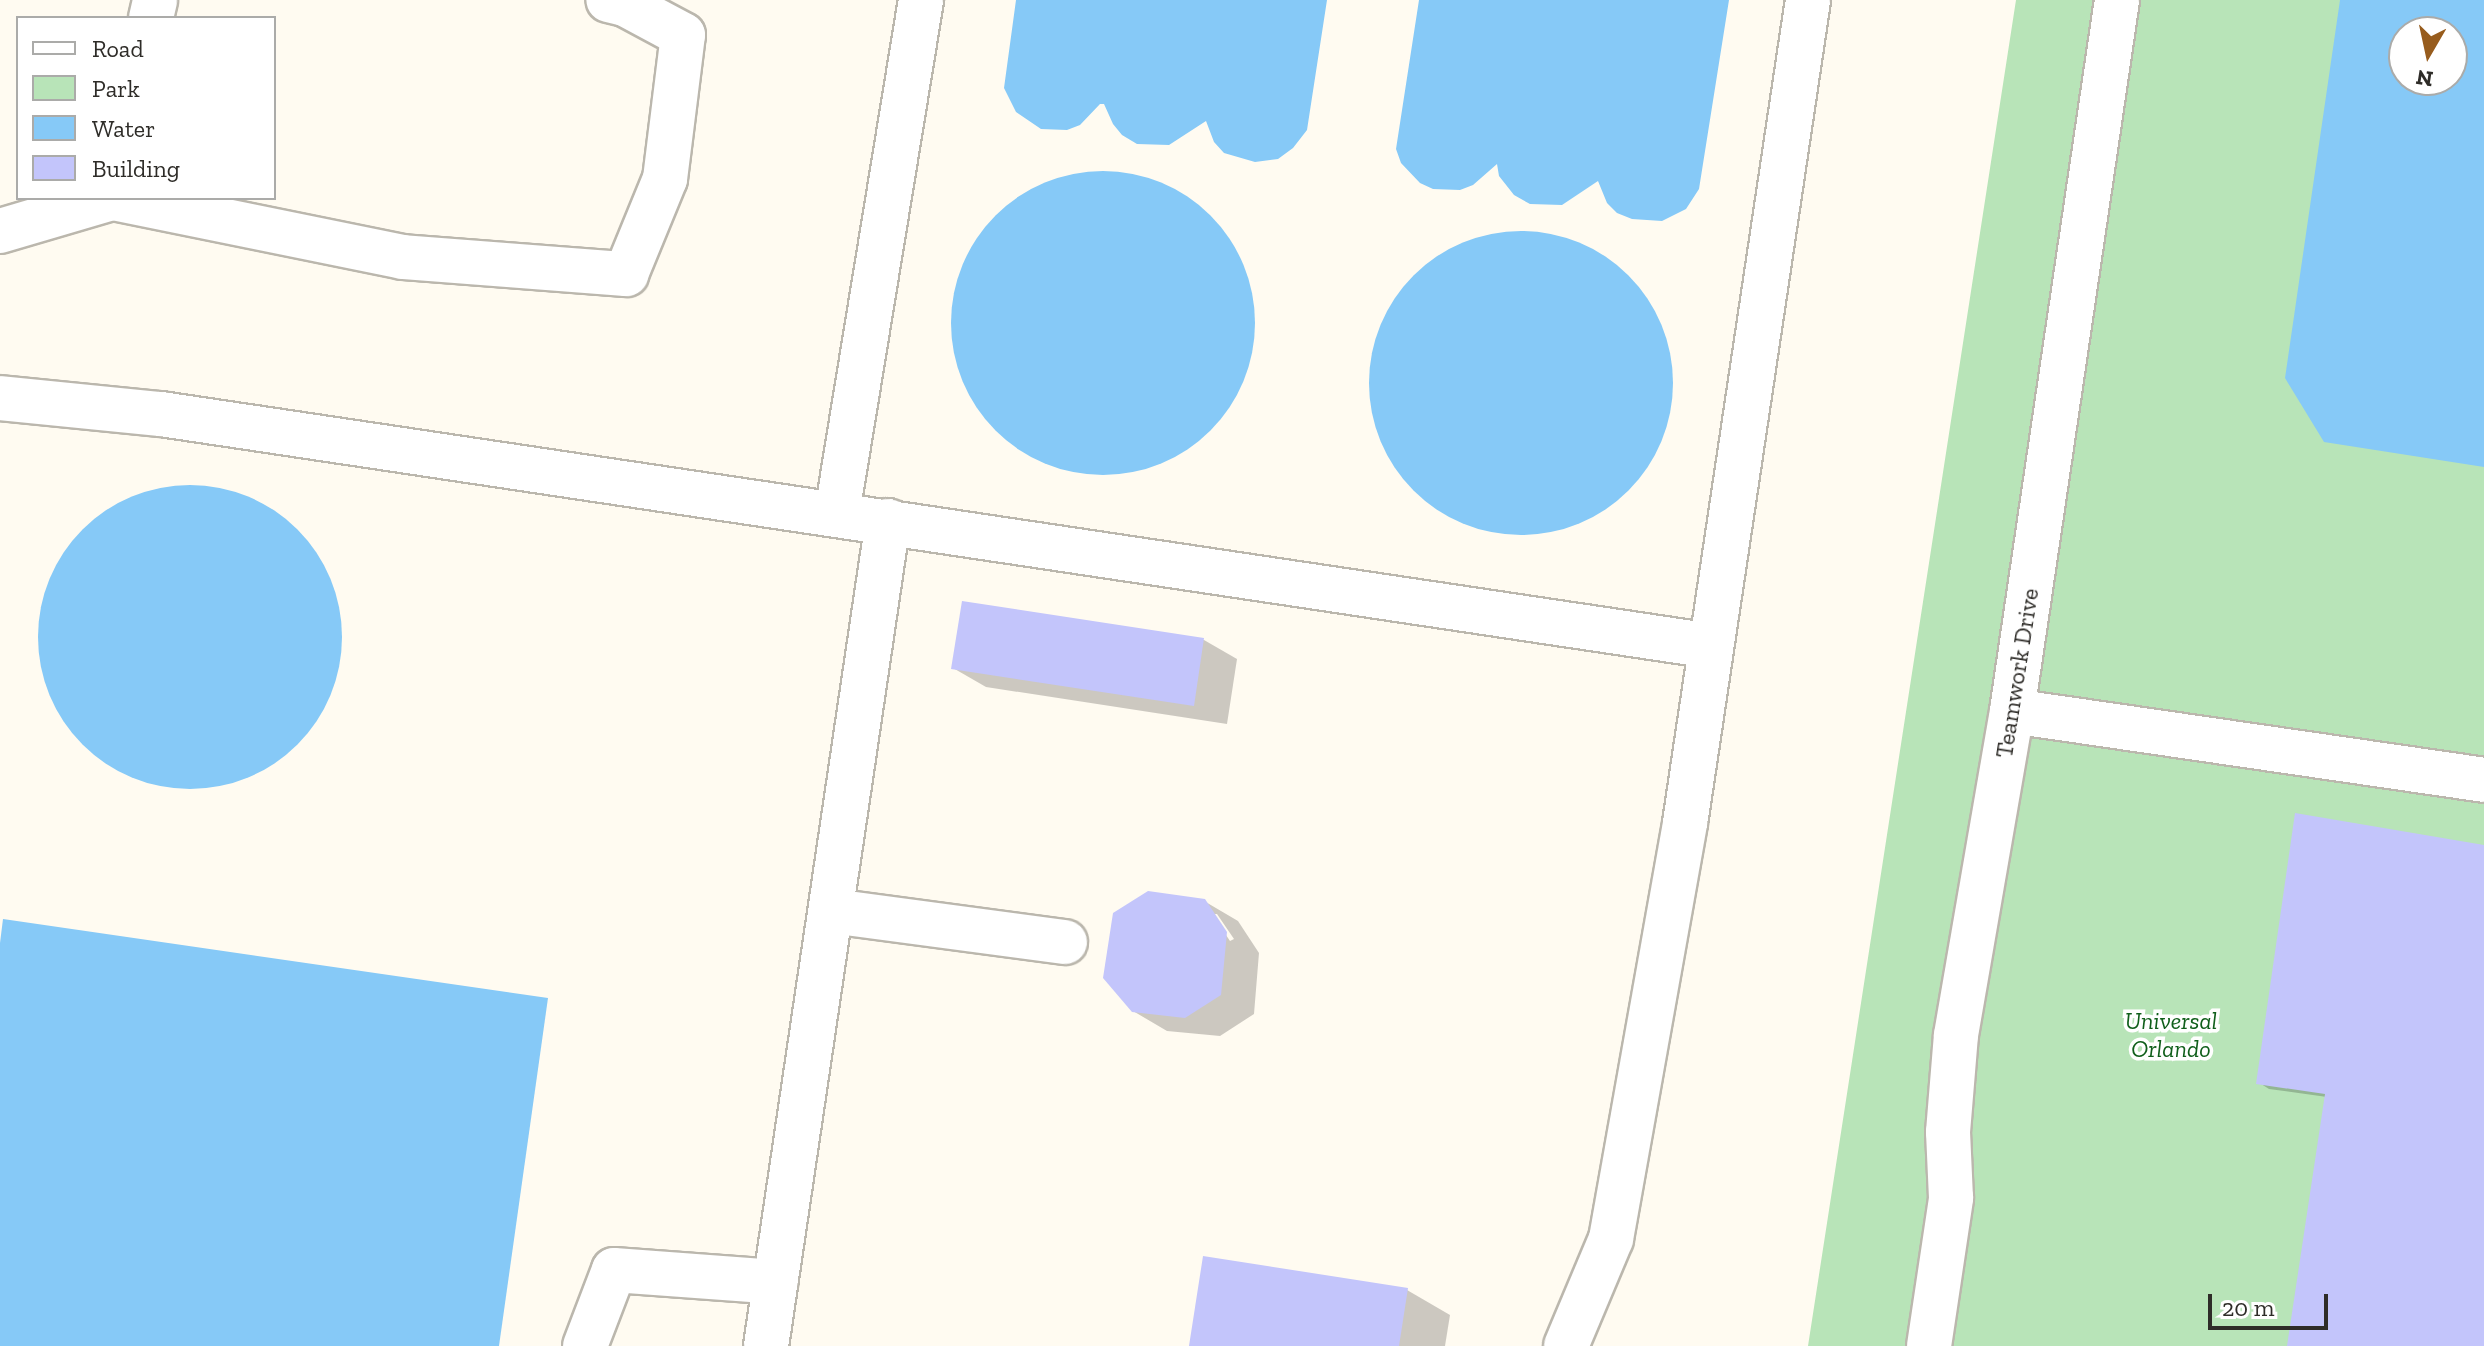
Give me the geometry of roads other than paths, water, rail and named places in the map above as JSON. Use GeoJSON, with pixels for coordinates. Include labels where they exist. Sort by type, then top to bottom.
{"type":"FeatureCollection","features":[{"type":"Feature","properties":{"kind":"street"},"geometry":{"type":"LineString","coordinates":[[122,200],[403,257],[626,274],[665,179],[685,18],[608,0]]}},
{"type":"Feature","properties":{"kind":"street"},"geometry":{"type":"LineString","coordinates":[[837,513],[921,0]]}},
{"type":"Feature","properties":{"kind":"street"},"geometry":{"type":"LineString","coordinates":[[1566,1346],[1611,1239],[1685,823],[1808,0]]}},
{"type":"Feature","properties":{"kind":"street","name":"Teamwork Drive"},"geometry":{"type":"LineString","coordinates":[[1929,1346],[1951,1198],[1948,1132],[1956,1035],[2012,711],[2117,0]]}},
{"type":"Feature","properties":{"kind":"street"},"geometry":{"type":"LineString","coordinates":[[1,238],[106,200]]}},
{"type":"Feature","properties":{"kind":"street"},"geometry":{"type":"LineString","coordinates":[[0,398],[161,414],[1711,646]]}},
{"type":"Feature","properties":{"kind":"street"},"geometry":{"type":"LineString","coordinates":[[766,1346],[888,521]]}},
{"type":"Feature","properties":{"kind":"street"},"geometry":{"type":"LineString","coordinates":[[2012,711],[2484,780]]}},
{"type":"Feature","properties":{"kind":"street"},"geometry":{"type":"LineString","coordinates":[[832,911],[1065,942]]}},
{"type":"Feature","properties":{"kind":"street"},"geometry":{"type":"LineString","coordinates":[[585,1346],[614,1270],[776,1282]]}},
{"type":"Feature","properties":{"kind":"water"},"geometry":{"type":"Polygon","coordinates":[[[1016,0],[1327,0],[1307,130],[1293,148],[1278,159],[1255,162],[1224,153],[1214,142],[1206,121],[1169,145],[1137,144],[1122,135],[1104,104],[1100,104],[1080,125],[1067,130],[1041,129],[1016,112],[1004,88],[1016,0]]]}},
{"type":"Feature","properties":{"kind":"water"},"geometry":{"type":"Polygon","coordinates":[[[1419,0],[1729,0],[1699,189],[1686,209],[1662,221],[1632,219],[1617,213],[1607,203],[1598,181],[1562,205],[1530,204],[1514,195],[1499,176],[1497,164],[1473,185],[1460,190],[1433,189],[1420,183],[1401,163],[1396,149],[1419,0]]]}},
{"type":"Feature","properties":{"kind":"water"},"geometry":{"type":"Polygon","coordinates":[[[2340,0],[2484,0],[2484,467],[2324,442],[2285,378],[2340,0]]]}},
{"type":"Feature","properties":{"kind":"water"},"geometry":{"type":"Polygon","coordinates":[[[1103,171],[1133,174],[1161,183],[1187,197],[1210,216],[1229,239],[1243,265],[1252,293],[1255,323],[1252,353],[1243,381],[1229,407],[1210,430],[1187,449],[1161,463],[1133,472],[1103,475],[1073,472],[1045,463],[1019,449],[996,430],[977,407],[963,381],[954,353],[951,323],[954,293],[963,265],[977,239],[996,216],[1019,197],[1045,183],[1073,174],[1103,171]]]}},
{"type":"Feature","properties":{"kind":"water"},"geometry":{"type":"Polygon","coordinates":[[[1521,231],[1551,234],[1579,243],[1605,257],[1628,276],[1647,299],[1661,325],[1670,353],[1673,383],[1670,413],[1661,441],[1647,467],[1628,490],[1605,509],[1579,523],[1551,532],[1521,535],[1491,532],[1463,523],[1437,509],[1414,490],[1395,467],[1381,441],[1372,413],[1369,383],[1372,353],[1381,325],[1395,299],[1414,276],[1437,257],[1463,243],[1491,234],[1521,231]]]}},
{"type":"Feature","properties":{"kind":"water"},"geometry":{"type":"Polygon","coordinates":[[[190,485],[220,488],[248,497],[274,511],[297,530],[316,553],[330,579],[339,607],[342,637],[339,667],[330,695],[316,721],[297,744],[274,763],[248,777],[220,786],[190,789],[160,786],[132,777],[106,763],[83,744],[64,721],[50,695],[41,667],[38,637],[41,607],[50,579],[64,553],[83,530],[106,511],[132,497],[160,488],[190,485]]]}},
{"type":"Feature","properties":{"kind":"water"},"geometry":{"type":"Polygon","coordinates":[[[3,919],[548,998],[499,1346],[0,1346],[0,943],[3,919]]]}},
{"type":"Feature","properties":{"kind":"park label","name":"Universal Orlando"},"geometry":{"type":"Point","coordinates":[2171,1035]}}]}
